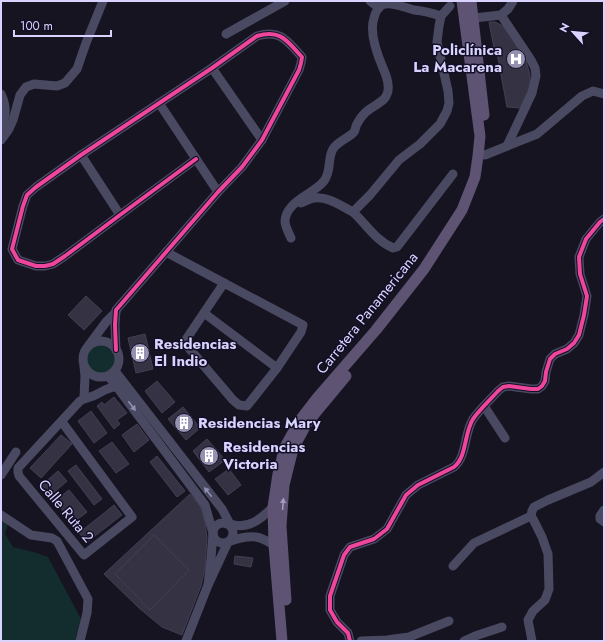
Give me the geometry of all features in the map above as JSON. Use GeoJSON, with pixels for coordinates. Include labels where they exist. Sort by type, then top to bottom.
{"type":"FeatureCollection","features":[{"type":"Feature","properties":{"kind":"main road","name":"Carretera Panamericana"},"geometry":{"type":"LineString","coordinates":[[289,641],[281,526],[284,485],[293,449],[306,423],[381,334],[429,272],[466,212],[481,180],[485,155],[486,132],[474,18],[466,1]]}},
{"type":"Feature","properties":{"kind":"main road","name":"Carretera Panamericana"},"geometry":{"type":"LineString","coordinates":[[282,641],[274,545],[273,507],[278,474],[285,447],[300,420],[317,398],[376,330],[424,269],[462,210],[474,177],[480,136],[466,1]]}},
{"type":"Feature","properties":{"kind":"street"},"geometry":{"type":"LineString","coordinates":[[1,140],[9,129],[20,95],[26,87],[34,84],[57,86],[65,83],[77,69],[103,1]]}},
{"type":"Feature","properties":{"kind":"street"},"geometry":{"type":"LineString","coordinates":[[226,34],[285,1]]}},
{"type":"Feature","properties":{"kind":"street"},"geometry":{"type":"LineString","coordinates":[[370,1],[379,8]]}},
{"type":"Feature","properties":{"kind":"street"},"geometry":{"type":"LineString","coordinates":[[425,11],[466,1]]}},
{"type":"Feature","properties":{"kind":"street"},"geometry":{"type":"LineString","coordinates":[[474,18],[501,15],[513,1]]}},
{"type":"Feature","properties":{"kind":"street"},"geometry":{"type":"LineString","coordinates":[[291,238],[285,220],[292,206],[323,182],[329,171],[330,157],[333,149],[355,131],[356,126],[365,112],[384,100],[387,94],[389,86],[376,50],[372,22],[376,12],[382,6],[388,4],[425,11],[441,16]]}},
{"type":"Feature","properties":{"kind":"street"},"geometry":{"type":"LineString","coordinates":[[353,212],[398,160],[426,139],[440,124],[447,111],[449,103],[448,91],[437,42],[441,16],[450,6]]}},
{"type":"Feature","properties":{"kind":"street"},"geometry":{"type":"LineString","coordinates":[[501,15],[531,60],[535,68],[536,76],[532,92],[507,146]]}},
{"type":"Feature","properties":{"kind":"street"},"geometry":{"type":"LineString","coordinates":[[117,388],[114,387],[104,390],[93,396],[82,399],[85,376],[83,354],[121,304],[218,192],[242,167],[262,140],[299,70],[301,63],[302,57],[284,38],[266,33],[257,36],[36,187],[27,195],[12,249],[18,260],[36,266],[53,264],[196,159]]}},
{"type":"Feature","properties":{"kind":"street"},"geometry":{"type":"LineString","coordinates":[[212,68],[262,140]]}},
{"type":"Feature","properties":{"kind":"street"},"geometry":{"type":"LineString","coordinates":[[485,155],[537,134],[582,96],[593,92],[604,94]]}},
{"type":"Feature","properties":{"kind":"street"},"geometry":{"type":"LineString","coordinates":[[1,94],[5,101],[5,114],[1,129]]}},
{"type":"Feature","properties":{"kind":"street"},"geometry":{"type":"LineString","coordinates":[[159,103],[218,192]]}},
{"type":"Feature","properties":{"kind":"street"},"geometry":{"type":"LineString","coordinates":[[81,156],[120,215]]}},
{"type":"Feature","properties":{"kind":"street"},"geometry":{"type":"LineString","coordinates":[[292,206],[314,198],[328,199],[353,212],[382,242],[393,248],[398,247],[453,174]]}},
{"type":"Feature","properties":{"kind":"street"},"geometry":{"type":"LineString","coordinates":[[350,641],[348,633],[337,622],[330,610],[330,596],[344,555],[350,547],[374,539],[387,529],[406,495],[418,485],[458,464],[461,459],[468,430],[473,419],[498,391],[503,387],[509,386],[538,389],[542,386],[545,381],[550,359],[555,354],[567,349],[574,343],[579,335],[587,296],[580,274],[579,257],[586,239],[604,219]]}},
{"type":"Feature","properties":{"kind":"street"},"geometry":{"type":"LineString","coordinates":[[166,252],[303,325],[301,332],[277,368],[247,406],[239,405],[185,343],[186,338],[224,283]]}},
{"type":"Feature","properties":{"kind":"street"},"geometry":{"type":"LineString","coordinates":[[116,312],[116,350]]}},
{"type":"Feature","properties":{"kind":"street"},"geometry":{"type":"LineString","coordinates":[[204,313],[277,368]]}},
{"type":"Feature","properties":{"kind":"street"},"geometry":{"type":"LineString","coordinates":[[83,360],[87,371],[96,377],[102,377],[111,373],[118,366],[118,354],[113,346],[106,341],[94,342],[88,346]]}},
{"type":"Feature","properties":{"kind":"street"},"geometry":{"type":"LineString","coordinates":[[111,373],[117,388],[202,499],[209,516],[214,536],[218,542],[221,543],[257,537],[265,539],[274,545]]}},
{"type":"Feature","properties":{"kind":"street"},"geometry":{"type":"LineString","coordinates":[[111,373],[222,509],[233,530],[233,537],[228,542],[208,585],[186,641]]}},
{"type":"Feature","properties":{"kind":"street","name":"Calle Ruta 2"},"geometry":{"type":"LineString","coordinates":[[62,422],[132,517],[84,555],[19,476],[18,472],[18,468],[82,399]]}},
{"type":"Feature","properties":{"kind":"street"},"geometry":{"type":"LineString","coordinates":[[484,406],[505,438]]}},
{"type":"Feature","properties":{"kind":"street"},"geometry":{"type":"LineString","coordinates":[[1,475],[16,452]]}},
{"type":"Feature","properties":{"kind":"street"},"geometry":{"type":"LineString","coordinates":[[532,641],[528,620],[534,611],[545,600],[549,589],[548,554],[542,537],[531,516],[532,511],[534,507],[548,500],[591,482],[604,472]]}},
{"type":"Feature","properties":{"kind":"street"},"geometry":{"type":"LineString","coordinates":[[208,585],[213,533],[215,527],[220,523],[242,526],[251,524],[262,518],[273,507]]}},
{"type":"Feature","properties":{"kind":"street"},"geometry":{"type":"LineString","coordinates":[[209,516],[212,519],[217,519],[222,514],[222,509]]}},
{"type":"Feature","properties":{"kind":"street"},"geometry":{"type":"LineString","coordinates":[[604,510],[600,516],[600,519],[604,522]]}},
{"type":"Feature","properties":{"kind":"street"},"geometry":{"type":"LineString","coordinates":[[1,515],[31,535],[52,538],[57,541],[88,599],[80,641]]}},
{"type":"Feature","properties":{"kind":"street"},"geometry":{"type":"LineString","coordinates":[[453,566],[474,543],[531,516]]}},
{"type":"Feature","properties":{"kind":"street"},"geometry":{"type":"LineString","coordinates":[[361,641],[388,640],[409,637],[450,621]]}},
{"type":"Feature","properties":{"kind":"street"},"geometry":{"type":"LineString","coordinates":[[464,641],[502,627]]}},
{"type":"Feature","properties":{"kind":"green space"},"geometry":{"type":"Polygon","coordinates":[[[101,341],[113,346],[116,349],[118,357],[118,362],[108,376],[92,373],[87,369],[83,359],[86,350],[90,346],[101,341]]]}},
{"type":"Feature","properties":{"kind":"green space"},"geometry":{"type":"Polygon","coordinates":[[[1,516],[9,521],[5,534],[13,547],[48,557],[81,619],[75,641],[1,641],[1,516]]]}},
{"type":"Feature","properties":{"kind":"building"},"geometry":{"type":"Polygon","coordinates":[[[489,22],[495,22],[503,26],[526,61],[530,75],[530,86],[520,108],[507,107],[497,53],[495,53],[489,22]]]}},
{"type":"Feature","properties":{"kind":"building"},"geometry":{"type":"Polygon","coordinates":[[[86,296],[102,311],[84,330],[68,315],[86,296]]]}},
{"type":"Feature","properties":{"kind":"building","name":"Residencias El Indio"},"geometry":{"type":"Polygon","coordinates":[[[145,334],[153,369],[136,373],[128,338],[145,334]]]}},
{"type":"Feature","properties":{"kind":"building"},"geometry":{"type":"Polygon","coordinates":[[[157,381],[175,402],[162,413],[145,391],[157,381]]]}},
{"type":"Feature","properties":{"kind":"building"},"geometry":{"type":"Polygon","coordinates":[[[114,397],[127,413],[117,420],[120,424],[114,429],[97,406],[102,402],[104,405],[114,397]]]}},
{"type":"Feature","properties":{"kind":"building","name":"Residencias Mary"},"geometry":{"type":"Polygon","coordinates":[[[183,407],[200,428],[186,440],[168,419],[183,407]]]}},
{"type":"Feature","properties":{"kind":"building"},"geometry":{"type":"Polygon","coordinates":[[[91,411],[107,433],[94,443],[78,421],[91,411]]]}},
{"type":"Feature","properties":{"kind":"building"},"geometry":{"type":"Polygon","coordinates":[[[137,424],[149,440],[134,452],[122,435],[137,424]]]}},
{"type":"Feature","properties":{"kind":"building"},"geometry":{"type":"Polygon","coordinates":[[[61,435],[72,444],[41,478],[30,468],[61,435]]]}},
{"type":"Feature","properties":{"kind":"building","name":"Residencias Victoria"},"geometry":{"type":"Polygon","coordinates":[[[207,439],[225,460],[209,472],[193,451],[207,439]]]}},
{"type":"Feature","properties":{"kind":"building"},"geometry":{"type":"Polygon","coordinates":[[[112,442],[129,464],[116,473],[99,451],[112,442]]]}},
{"type":"Feature","properties":{"kind":"building"},"geometry":{"type":"Polygon","coordinates":[[[157,456],[185,491],[177,497],[150,462],[157,456]]]}},
{"type":"Feature","properties":{"kind":"building"},"geometry":{"type":"Polygon","coordinates":[[[76,465],[102,499],[94,505],[68,471],[76,465]]]}},
{"type":"Feature","properties":{"kind":"building"},"geometry":{"type":"Polygon","coordinates":[[[229,469],[241,485],[228,495],[215,479],[229,469]]]}},
{"type":"Feature","properties":{"kind":"building"},"geometry":{"type":"Polygon","coordinates":[[[58,471],[67,481],[51,495],[42,485],[58,471]]]}},
{"type":"Feature","properties":{"kind":"building"},"geometry":{"type":"Polygon","coordinates":[[[69,490],[87,512],[73,523],[55,501],[69,490]]]}},
{"type":"Feature","properties":{"kind":"building"},"geometry":{"type":"Polygon","coordinates":[[[190,494],[200,506],[205,522],[207,538],[205,568],[201,586],[182,635],[162,627],[139,608],[104,574],[190,494]]]}},
{"type":"Feature","properties":{"kind":"building"},"geometry":{"type":"Polygon","coordinates":[[[114,505],[122,515],[87,542],[79,533],[114,505]]]}},
{"type":"Feature","properties":{"kind":"building"},"geometry":{"type":"Polygon","coordinates":[[[154,535],[189,570],[150,610],[115,574],[154,535]]]}},
{"type":"Feature","properties":{"kind":"building"},"geometry":{"type":"Polygon","coordinates":[[[235,556],[253,558],[251,567],[234,564],[235,556]]]}},
{"type":"Feature","properties":{"kind":"cycle path"},"geometry":{"type":"LineString","coordinates":[[116,350],[116,310],[218,192],[242,167],[262,140],[299,70],[301,63],[302,57],[283,38],[272,34],[257,36],[36,187],[27,195],[12,249],[18,260],[36,266],[53,264],[196,159]]}},
{"type":"Feature","properties":{"kind":"cycle path"},"geometry":{"type":"LineString","coordinates":[[350,641],[348,633],[337,622],[330,610],[330,596],[344,555],[350,547],[374,539],[387,529],[406,495],[418,485],[454,467],[458,463],[473,419],[498,391],[503,387],[509,386],[531,389],[538,389],[542,386],[545,381],[550,359],[555,354],[567,349],[574,343],[579,335],[587,296],[580,274],[579,257],[586,239],[604,219]]}},
{"type":"Feature","properties":{"kind":"place","name":"Policlínica La Macarena"},"geometry":{"type":"Point","coordinates":[516,59]}},
{"type":"Feature","properties":{"kind":"place","name":"Residencias El Indio"},"geometry":{"type":"Point","coordinates":[140,353]}},
{"type":"Feature","properties":{"kind":"place","name":"Residencias Mary"},"geometry":{"type":"Point","coordinates":[184,423]}},
{"type":"Feature","properties":{"kind":"place","name":"Residencias Victoria"},"geometry":{"type":"Point","coordinates":[209,456]}}]}
